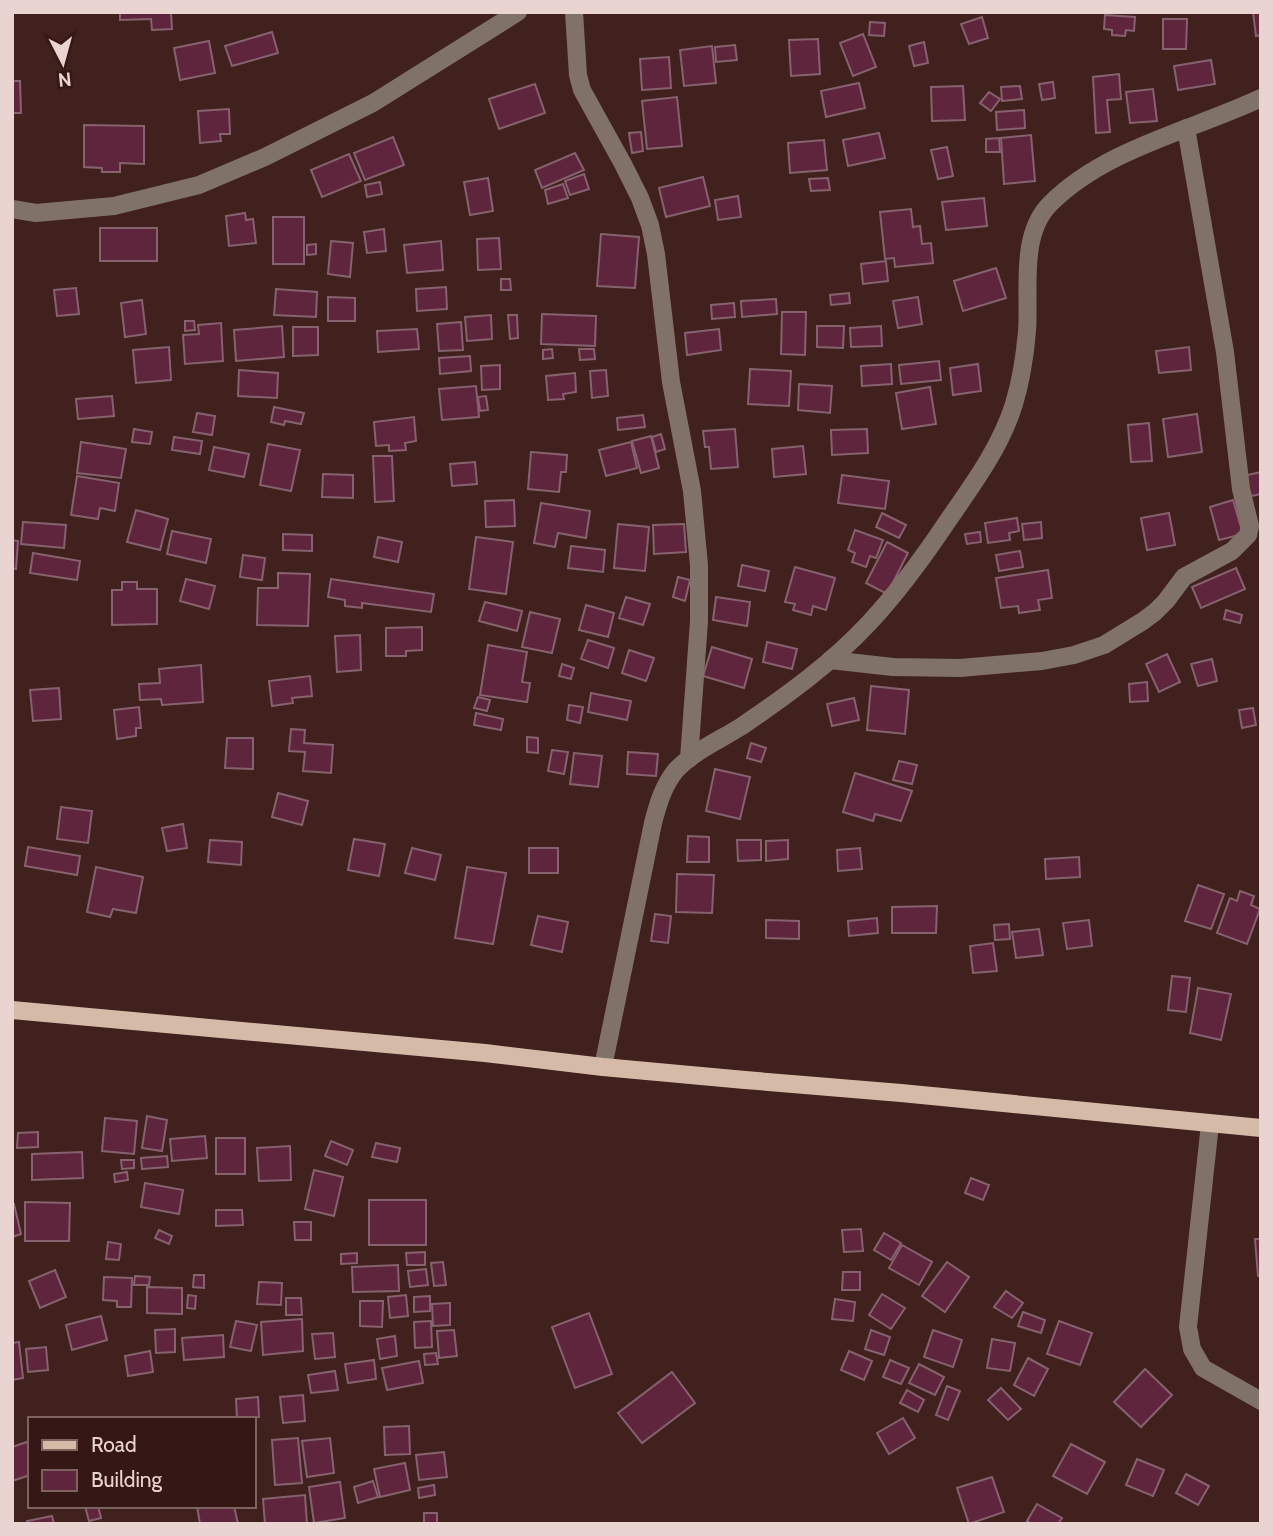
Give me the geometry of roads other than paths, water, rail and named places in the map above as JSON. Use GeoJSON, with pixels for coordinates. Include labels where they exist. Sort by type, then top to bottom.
{"type":"FeatureCollection","features":[{"type":"Feature","properties":{"kind":"main road"},"geometry":{"type":"LineString","coordinates":[[12,1010],[1261,1128]]}},
{"type":"Feature","properties":{"kind":"street"},"geometry":{"type":"LineString","coordinates":[[12,209],[36,213],[114,206],[199,185],[265,158],[373,103],[518,12]]}},
{"type":"Feature","properties":{"kind":"street"},"geometry":{"type":"LineString","coordinates":[[574,12],[578,75],[582,90],[623,164],[650,225],[671,382],[692,491],[699,565],[699,621],[689,758]]}},
{"type":"Feature","properties":{"kind":"street"},"geometry":{"type":"LineString","coordinates":[[603,1067],[661,795],[675,772],[689,758],[792,691],[868,624],[921,560],[997,446],[1014,404],[1021,375],[1027,332],[1029,248],[1038,221],[1047,206],[1071,185],[1127,153],[1261,98]]}},
{"type":"Feature","properties":{"kind":"street"},"geometry":{"type":"LineString","coordinates":[[830,660],[893,667],[960,668],[1042,661],[1074,655],[1104,645],[1143,621],[1166,601],[1184,577],[1232,551],[1248,535],[1250,526],[1241,489],[1225,352],[1186,128]]}},
{"type":"Feature","properties":{"kind":"street"},"geometry":{"type":"LineString","coordinates":[[1210,1124],[1188,1327],[1192,1349],[1203,1368],[1261,1401]]}}]}
